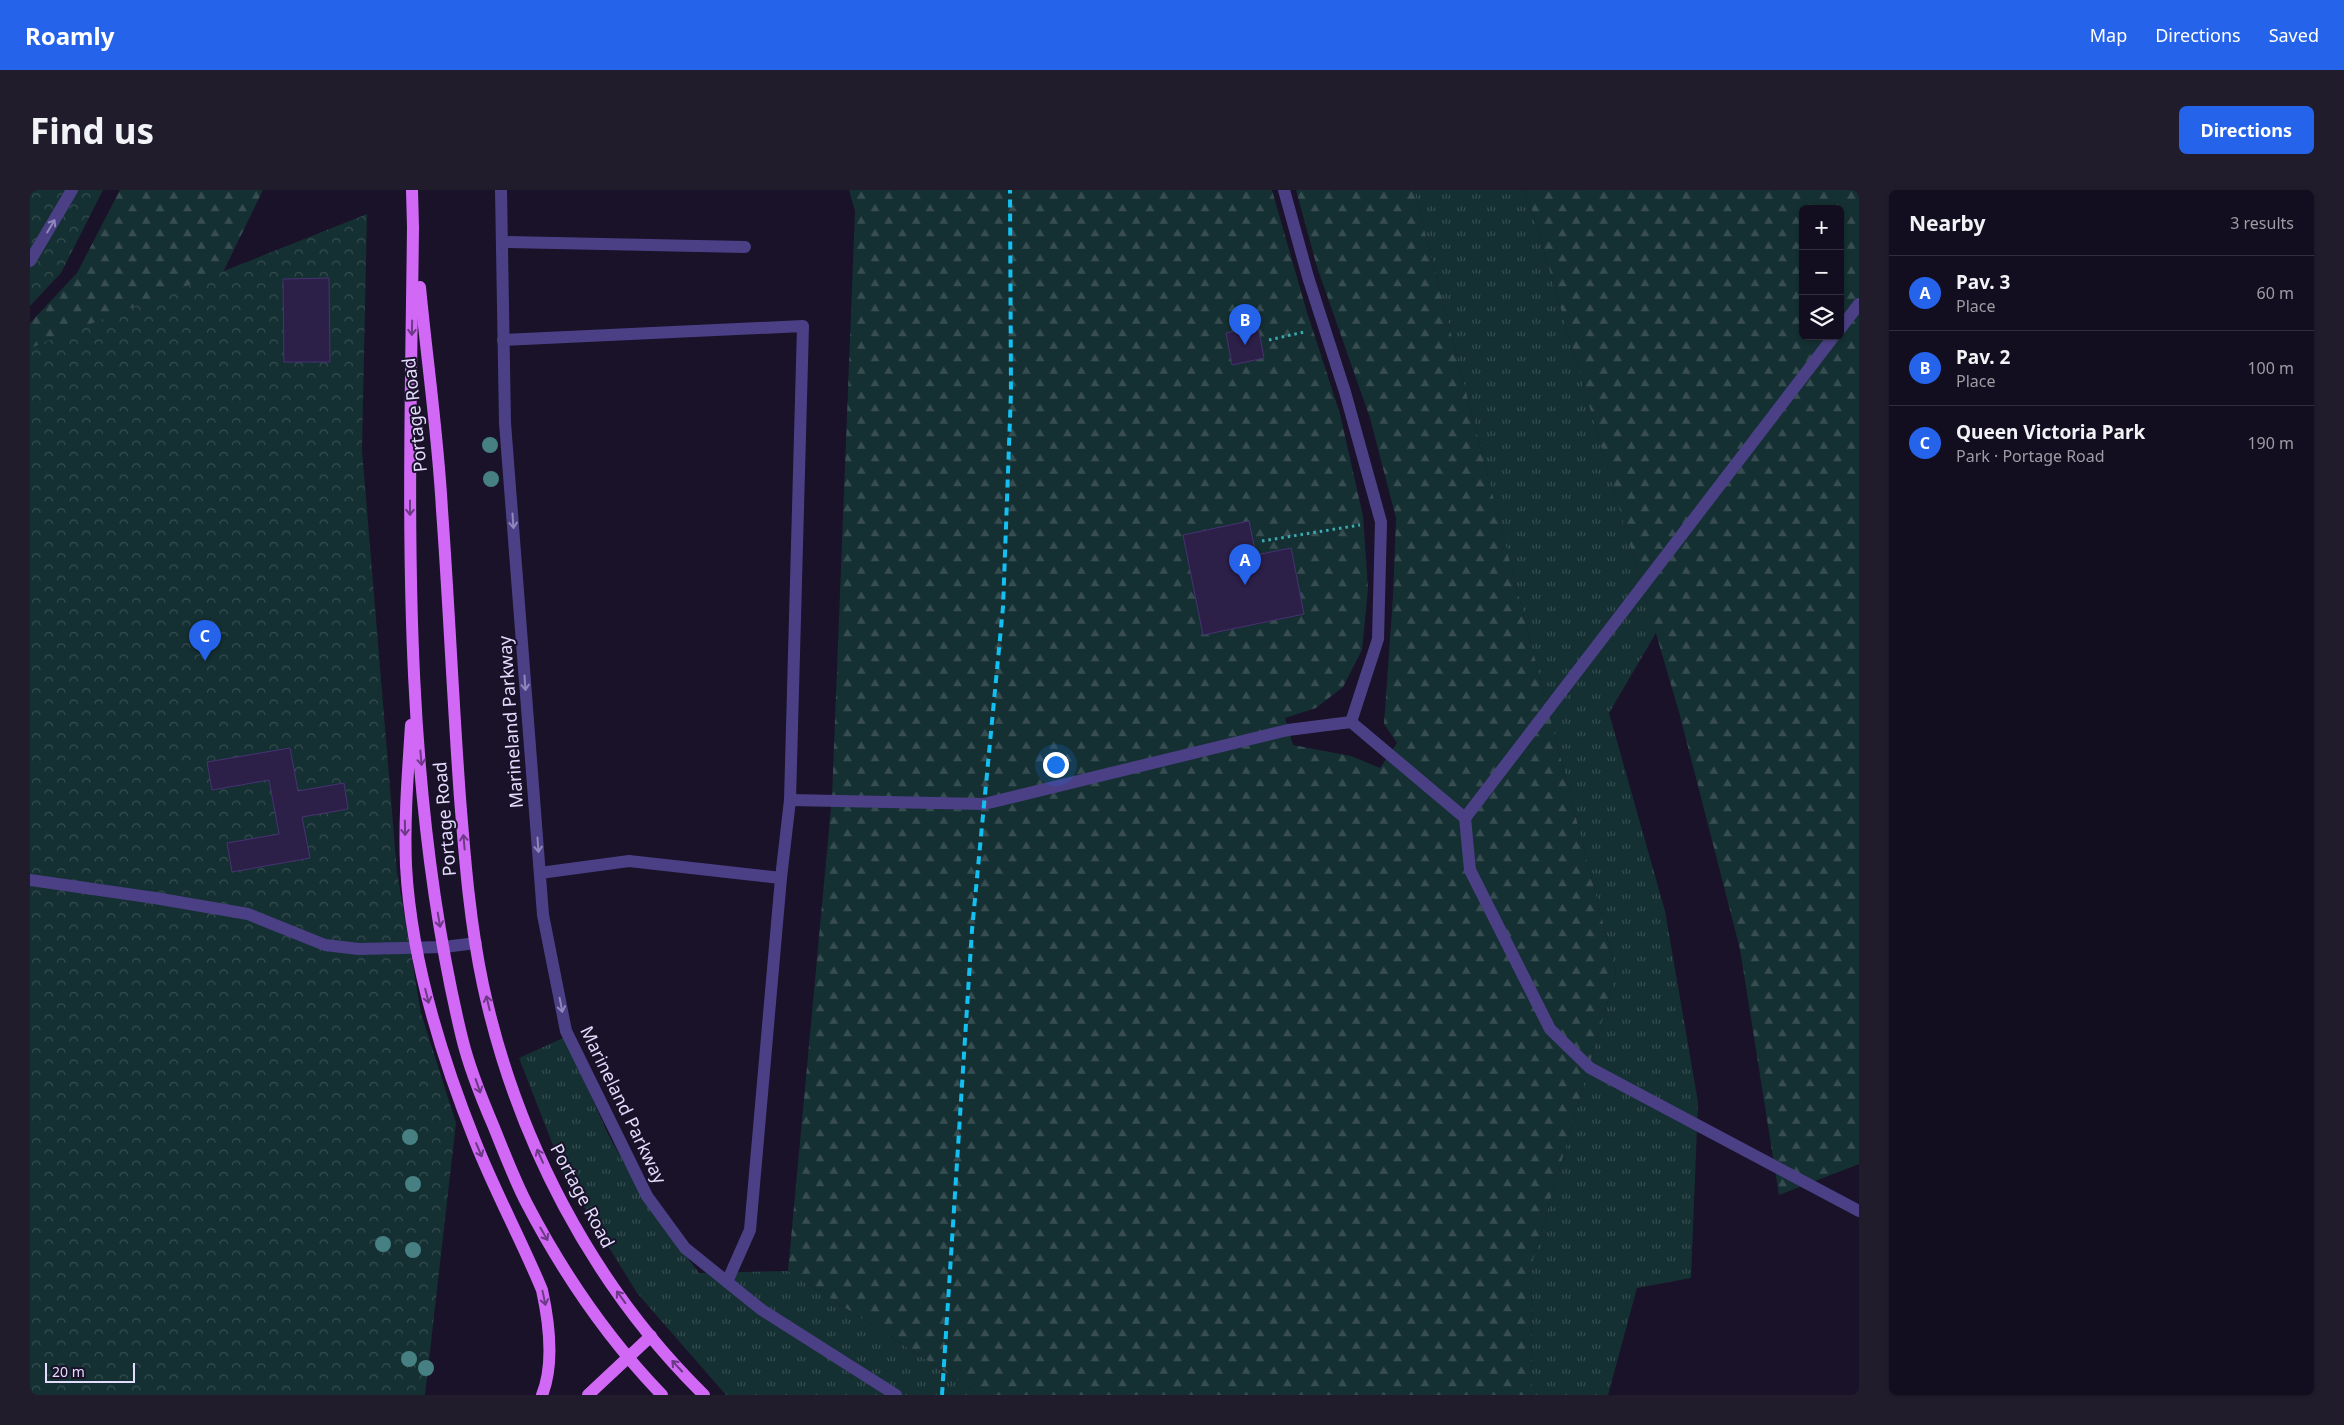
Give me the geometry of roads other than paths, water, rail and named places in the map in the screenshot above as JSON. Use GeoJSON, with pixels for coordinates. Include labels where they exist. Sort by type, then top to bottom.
{"type":"FeatureCollection","features":[{"type":"Feature","properties":{"kind":"main road","name":"Portage Road"},"geometry":{"type":"LineString","coordinates":[[412,190],[409,431],[415,674],[429,844],[444,947],[462,1040],[483,1102],[508,1165],[526,1203],[554,1251],[593,1311],[627,1356]]}},
{"type":"Feature","properties":{"kind":"main road","name":"Portage Road"},"geometry":{"type":"LineString","coordinates":[[413,227],[442,508],[456,742],[469,896],[485,992],[500,1049],[514,1091],[555,1189],[614,1288],[650,1336]]}},
{"type":"Feature","properties":{"kind":"main road"},"geometry":{"type":"LineString","coordinates":[[415,674],[405,819],[406,868],[418,948],[430,1008],[462,1108],[492,1181],[542,1290],[546,1309],[549,1349],[548,1368],[542,1395]]}},
{"type":"Feature","properties":{"kind":"main road"},"geometry":{"type":"LineString","coordinates":[[588,1395],[650,1336],[704,1395]]}},
{"type":"Feature","properties":{"kind":"main road"},"geometry":{"type":"LineString","coordinates":[[627,1356],[662,1395]]}},
{"type":"Feature","properties":{"kind":"street"},"geometry":{"type":"LineString","coordinates":[[30,261],[72,190]]}},
{"type":"Feature","properties":{"kind":"street"},"geometry":{"type":"LineString","coordinates":[[501,190],[503,340],[803,326],[790,800],[781,878],[750,1230],[727,1282]]}},
{"type":"Feature","properties":{"kind":"street"},"geometry":{"type":"LineString","coordinates":[[1284,190],[1324,328],[1345,392],[1381,522],[1378,639],[1351,722]]}},
{"type":"Feature","properties":{"kind":"street"},"geometry":{"type":"LineString","coordinates":[[502,242],[745,246]]}},
{"type":"Feature","properties":{"kind":"street"},"geometry":{"type":"LineString","coordinates":[[1844,323],[1859,304]]}},
{"type":"Feature","properties":{"kind":"street","name":"Marineland Parkway"},"geometry":{"type":"LineString","coordinates":[[503,340],[505,423],[543,915],[566,1031],[647,1196],[685,1248],[762,1310],[896,1395]]}},
{"type":"Feature","properties":{"kind":"street"},"geometry":{"type":"LineString","coordinates":[[1831,340],[1465,818],[1470,870],[1550,1029],[1590,1068],[1859,1211]]}},
{"type":"Feature","properties":{"kind":"street"},"geometry":{"type":"LineString","coordinates":[[790,800],[984,804],[1288,730],[1351,722],[1465,818]]}},
{"type":"Feature","properties":{"kind":"street"},"geometry":{"type":"LineString","coordinates":[[540,873],[629,861],[781,878]]}},
{"type":"Feature","properties":{"kind":"street"},"geometry":{"type":"LineString","coordinates":[[30,880],[248,914],[325,945],[359,949],[444,947],[476,943]]}},
{"type":"Feature","properties":{"kind":"railway"},"geometry":{"type":"LineString","coordinates":[[942,1395],[972,930],[1003,607],[1011,392],[1010,190]]}},
{"type":"Feature","properties":{"kind":"place","name":"Pav. 2"},"geometry":{"type":"Point","coordinates":[1245,345]}},
{"type":"Feature","properties":{"kind":"place","name":"Pav. 3"},"geometry":{"type":"Point","coordinates":[1245,585]}},
{"type":"Feature","properties":{"kind":"place","name":"Queen Victoria Park"},"geometry":{"type":"Point","coordinates":[205,661]}}]}
